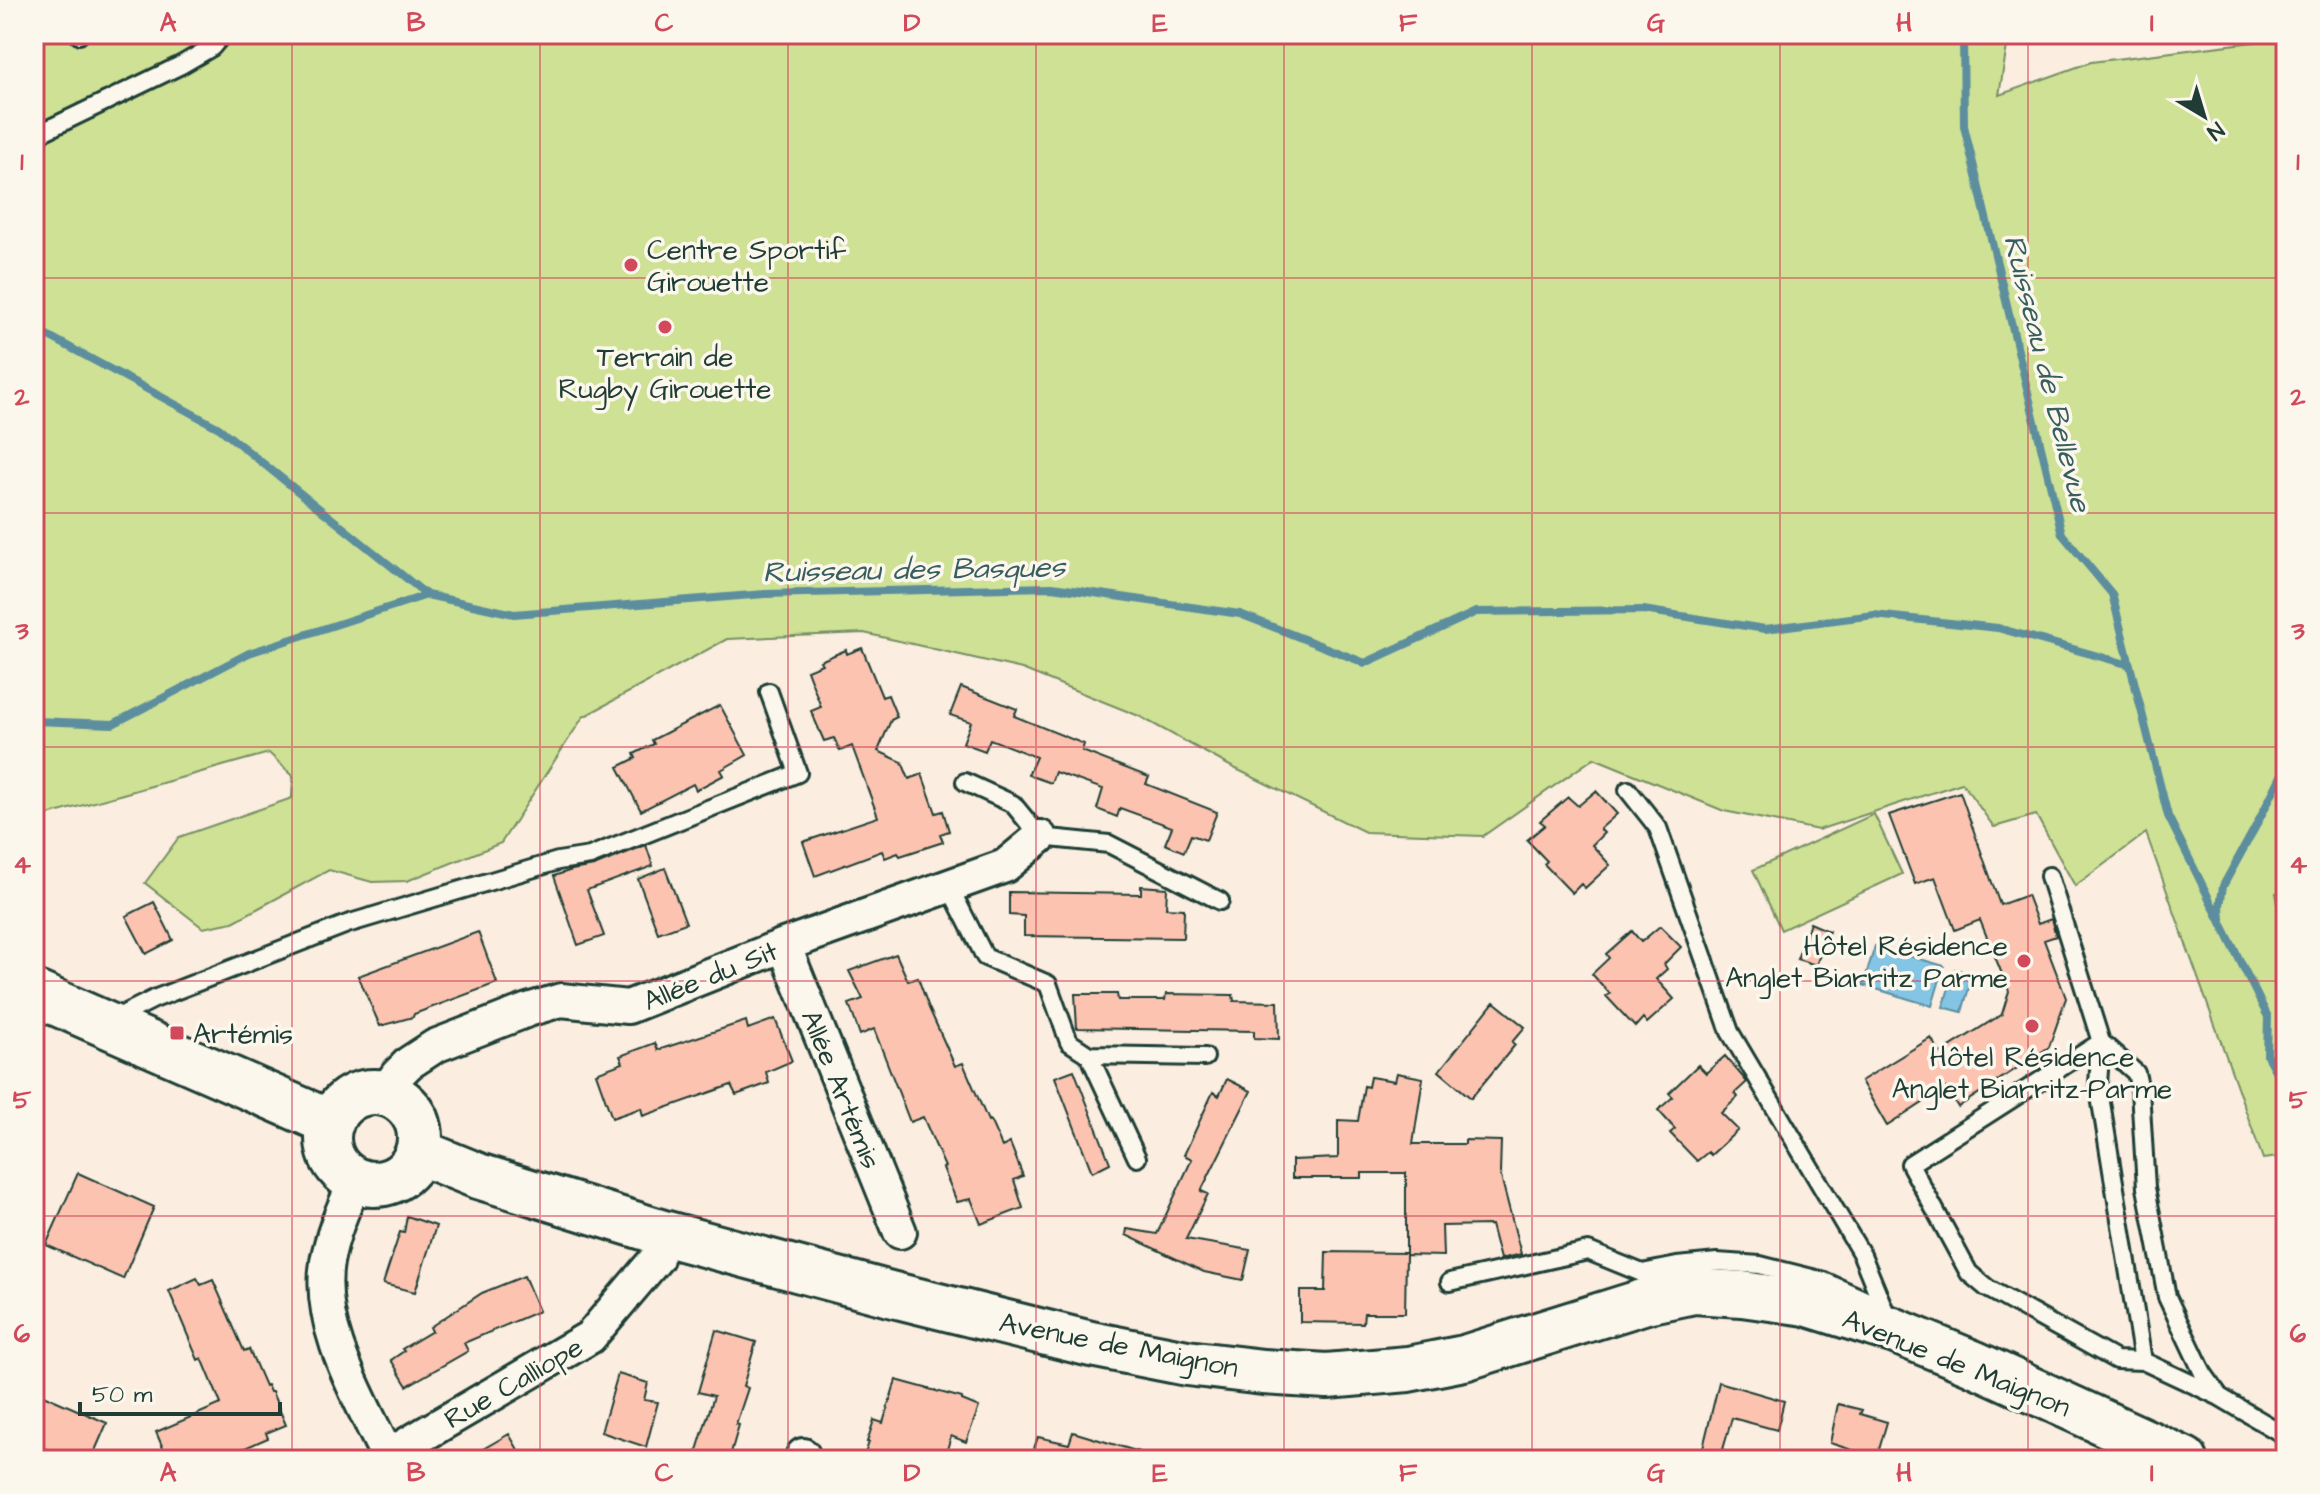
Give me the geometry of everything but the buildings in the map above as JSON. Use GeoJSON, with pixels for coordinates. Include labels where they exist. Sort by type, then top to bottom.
{"type":"FeatureCollection","features":[{"type":"Feature","properties":{"kind":"street","name":"Allée du Sit"},"geometry":{"type":"LineString","coordinates":[[385,1093],[409,1063],[435,1046],[561,1000],[628,1007],[784,945],[1005,866],[1040,837]]}},
{"type":"Feature","properties":{"kind":"street","name":"Allée Artémis"},"geometry":{"type":"LineString","coordinates":[[784,945],[900,1232]]}},
{"type":"Feature","properties":{"kind":"street"},"geometry":{"type":"LineString","coordinates":[[34,993],[331,1123]]}},
{"type":"Feature","properties":{"kind":"street"},"geometry":{"type":"LineString","coordinates":[[370,1092],[385,1093],[405,1103],[418,1121],[421,1136],[419,1152],[409,1169],[394,1180],[375,1185],[356,1181],[341,1171],[331,1156],[328,1140],[331,1123],[343,1104],[356,1096],[370,1092]]}},
{"type":"Feature","properties":{"kind":"street","name":"Avenue de Maignon"},"geometry":{"type":"LineString","coordinates":[[419,1152],[478,1176],[663,1233],[875,1290],[1091,1344],[1187,1363],[1248,1370],[1327,1376],[1408,1369],[1464,1358],[1644,1287],[1742,1294],[1806,1303],[1893,1330],[1973,1363],[2185,1460]]}},
{"type":"Feature","properties":{"kind":"street"},"geometry":{"type":"LineString","coordinates":[[356,1181],[339,1215],[327,1262],[327,1315],[335,1343],[388,1458]]}},
{"type":"Feature","properties":{"kind":"street","name":"Rue Calliope"},"geometry":{"type":"LineString","coordinates":[[388,1458],[590,1337],[657,1258]]}},
{"type":"Feature","properties":{"kind":"lane"},"geometry":{"type":"LineString","coordinates":[[34,136],[181,65],[212,47],[223,34]]}},
{"type":"Feature","properties":{"kind":"lane"},"geometry":{"type":"LineString","coordinates":[[114,1029],[126,1013],[154,999],[347,924],[558,861],[590,856],[798,773],[769,692]]}},
{"type":"Feature","properties":{"kind":"lane"},"geometry":{"type":"LineString","coordinates":[[965,782],[1013,804],[1040,837],[1109,844],[1220,901]]}},
{"type":"Feature","properties":{"kind":"lane"},"geometry":{"type":"LineString","coordinates":[[1628,790],[1658,828],[1730,1032],[1862,1255],[1893,1330]]}},
{"type":"Feature","properties":{"kind":"lane"},"geometry":{"type":"LineString","coordinates":[[2049,876],[2101,1042],[2098,1084],[2143,1361]]}},
{"type":"Feature","properties":{"kind":"lane"},"geometry":{"type":"LineString","coordinates":[[952,885],[955,898],[985,957],[1048,984],[1069,1042],[1089,1055],[1137,1158]]}},
{"type":"Feature","properties":{"kind":"lane"},"geometry":{"type":"LineString","coordinates":[[2101,1042],[1910,1164],[1969,1273],[1987,1288],[2116,1360],[2143,1361],[2220,1397],[2286,1436]]}},
{"type":"Feature","properties":{"kind":"lane"},"geometry":{"type":"LineString","coordinates":[[2101,1042],[2136,1073],[2140,1090],[2146,1188],[2167,1297],[2203,1373],[2220,1397]]}},
{"type":"Feature","properties":{"kind":"lane"},"geometry":{"type":"LineString","coordinates":[[1089,1055],[1205,1057]]}},
{"type":"Feature","properties":{"kind":"lane"},"geometry":{"type":"LineString","coordinates":[[1450,1282],[1588,1251],[1644,1287]]}},
{"type":"Feature","properties":{"kind":"green space"},"geometry":{"type":"Polygon","coordinates":[[[34,34],[2009,34],[1999,95],[2091,62],[2286,38],[2286,894],[2276,893],[2286,948],[2286,1156],[2263,1159],[2146,833],[2075,886],[2036,815],[1994,827],[1962,783],[1818,830],[1724,811],[1594,758],[1483,836],[1365,832],[1230,766],[1139,716],[1022,669],[864,633],[727,639],[583,717],[501,843],[407,881],[372,882],[329,870],[233,922],[203,928],[145,883],[179,837],[292,798],[293,776],[269,753],[34,819],[34,34]]]}},
{"type":"Feature","properties":{"kind":"green space"},"geometry":{"type":"Polygon","coordinates":[[[1874,814],[1902,874],[1781,930],[1753,870],[1874,814]]]}},
{"type":"Feature","properties":{"kind":"water"},"geometry":{"type":"Polygon","coordinates":[[[1875,946],[1944,966],[1932,1006],[1863,985],[1875,946]]]}},
{"type":"Feature","properties":{"kind":"water"},"geometry":{"type":"Polygon","coordinates":[[[1955,969],[1973,974],[1962,1012],[1943,1007],[1955,969]]]}},
{"type":"Feature","properties":{"kind":"waterway","name":"Ruisseau de Bellevue"},"geometry":{"type":"LineString","coordinates":[[1963,34],[1964,126],[2062,534],[2112,594],[2168,816],[2268,1017],[2267,1056],[2286,1090]]}},
{"type":"Feature","properties":{"kind":"waterway"},"geometry":{"type":"LineString","coordinates":[[34,328],[219,428],[427,595]]}},
{"type":"Feature","properties":{"kind":"waterway","name":"Ruisseau des Basques"},"geometry":{"type":"LineString","coordinates":[[34,721],[113,724],[249,653],[427,595],[514,614],[765,594],[1052,587],[1240,614],[1365,663],[1476,612],[1643,610],[1765,629],[1874,615],[1998,628],[2130,665]]}},
{"type":"Feature","properties":{"kind":"waterway"},"geometry":{"type":"LineString","coordinates":[[2221,919],[2223,886],[2286,766]]}},
{"type":"Feature","properties":{"kind":"place","name":"Centre Sportif Girouette"},"geometry":{"type":"Point","coordinates":[631,265]}},
{"type":"Feature","properties":{"kind":"place","name":"Terrain de Rugby Girouette"},"geometry":{"type":"Point","coordinates":[665,327]}},
{"type":"Feature","properties":{"kind":"place","name":"Hôtel Résidence Anglet Biarritz Parme"},"geometry":{"type":"Point","coordinates":[2024,961]}},
{"type":"Feature","properties":{"kind":"place","name":"Hôtel Résidence Anglet Biarritz-Parme"},"geometry":{"type":"Point","coordinates":[2032,1026]}},
{"type":"Feature","properties":{"kind":"place","name":"Artémis"},"geometry":{"type":"Point","coordinates":[177,1033]}}]}
